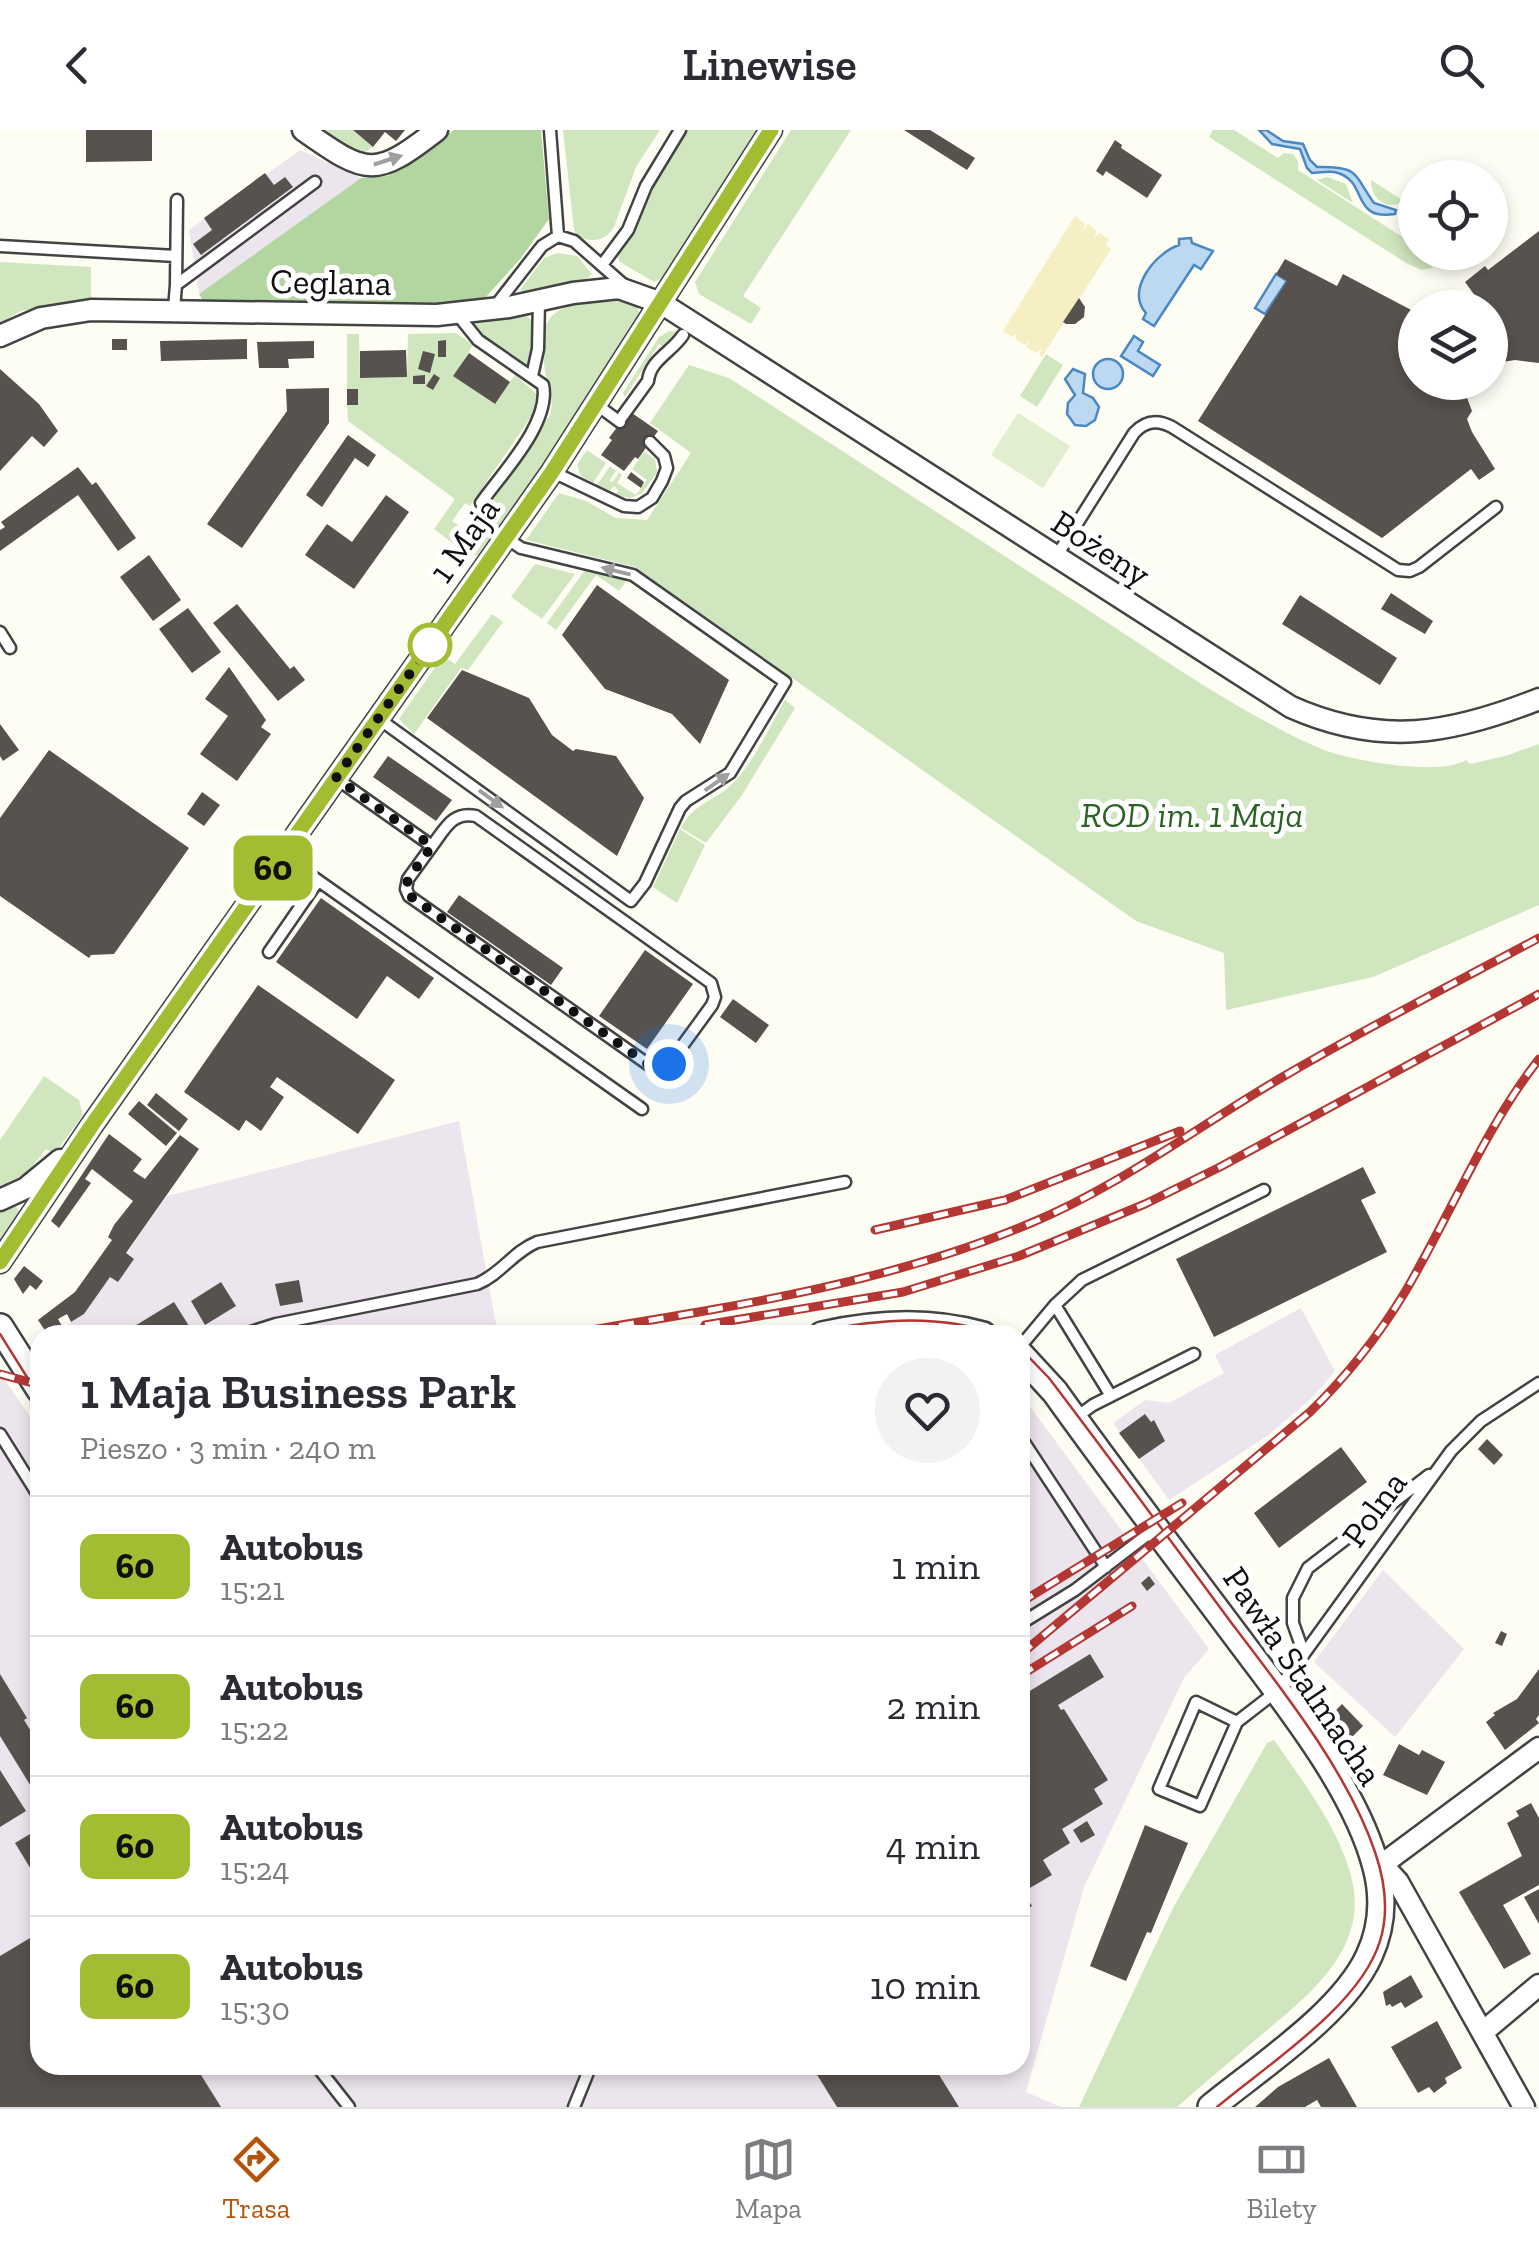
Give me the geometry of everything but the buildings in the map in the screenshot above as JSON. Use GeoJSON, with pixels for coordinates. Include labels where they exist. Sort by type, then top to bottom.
{"type":"FeatureCollection","features":[{"type":"Feature","properties":{"kind":"street"},"geometry":{"type":"LineString","coordinates":[[303,130],[363,164],[385,165],[437,130]]}},
{"type":"Feature","properties":{"kind":"street","name":"1 Maja"},"geometry":{"type":"LineString","coordinates":[[0,1262],[92,1125],[552,472],[771,130]]}},
{"type":"Feature","properties":{"kind":"street","name":"Ceglana"},"geometry":{"type":"LineString","coordinates":[[0,336],[56,314],[174,309],[296,315],[456,314],[590,290],[630,290],[661,303]]}},
{"type":"Feature","properties":{"kind":"street","name":"Bożeny"},"geometry":{"type":"LineString","coordinates":[[661,303],[1268,694],[1333,724],[1378,732],[1427,732],[1483,720],[1539,699]]}},
{"type":"Feature","properties":{"kind":"street","name":"1 Maja"},"geometry":{"type":"LineString","coordinates":[[0,1200],[48,1172],[92,1125]]}},
{"type":"Feature","properties":{"kind":"street"},"geometry":{"type":"LineString","coordinates":[[3,1338],[30,1376]]}},
{"type":"Feature","properties":{"kind":"street","name":"Pawła Stalmacha"},"geometry":{"type":"LineString","coordinates":[[1030,1362],[1277,1691],[1348,1802],[1376,1869],[1388,1871],[1398,1882],[1524,2107]]}},
{"type":"Feature","properties":{"kind":"street"},"geometry":{"type":"LineString","coordinates":[[1212,2107],[1330,2008],[1355,1981],[1370,1955],[1378,1929],[1381,1896],[1376,1869],[1539,1748]]}},
{"type":"Feature","properties":{"kind":"street"},"geometry":{"type":"LineString","coordinates":[[1482,2032],[1539,1985]]}},
{"type":"Feature","properties":{"kind":"lane"},"geometry":{"type":"LineString","coordinates":[[550,130],[558,236]]}},
{"type":"Feature","properties":{"kind":"lane"},"geometry":{"type":"LineString","coordinates":[[602,266],[628,230],[646,186],[680,130]]}},
{"type":"Feature","properties":{"kind":"lane"},"geometry":{"type":"LineString","coordinates":[[176,285],[315,182]]}},
{"type":"Feature","properties":{"kind":"lane"},"geometry":{"type":"LineString","coordinates":[[174,309],[178,200]]}},
{"type":"Feature","properties":{"kind":"lane"},"geometry":{"type":"LineString","coordinates":[[492,310],[542,246],[558,236],[574,241],[630,290]]}},
{"type":"Feature","properties":{"kind":"lane"},"geometry":{"type":"LineString","coordinates":[[0,246],[176,256]]}},
{"type":"Feature","properties":{"kind":"lane"},"geometry":{"type":"LineString","coordinates":[[532,376],[538,349],[539,301]]}},
{"type":"Feature","properties":{"kind":"lane"},"geometry":{"type":"LineString","coordinates":[[456,314],[478,340],[542,385],[545,396],[540,420],[481,503]]}},
{"type":"Feature","properties":{"kind":"lane"},"geometry":{"type":"LineString","coordinates":[[596,405],[620,422],[648,382],[648,374],[659,358],[670,354],[683,335]]}},
{"type":"Feature","properties":{"kind":"lane"},"geometry":{"type":"LineString","coordinates":[[1056,558],[1134,433],[1140,426],[1156,422],[1172,428],[1398,570],[1419,567],[1496,508]]}},
{"type":"Feature","properties":{"kind":"lane"},"geometry":{"type":"LineString","coordinates":[[552,472],[624,506],[644,504],[656,491],[667,468],[664,456],[650,442]]}},
{"type":"Feature","properties":{"kind":"lane"},"geometry":{"type":"LineString","coordinates":[[644,504],[652,515]]}},
{"type":"Feature","properties":{"kind":"lane"},"geometry":{"type":"LineString","coordinates":[[378,718],[632,901],[680,808],[730,774],[785,682],[633,575],[521,548],[506,538]]}},
{"type":"Feature","properties":{"kind":"lane"},"geometry":{"type":"LineString","coordinates":[[0,632],[10,648]]}},
{"type":"Feature","properties":{"kind":"lane"},"geometry":{"type":"LineString","coordinates":[[336,778],[432,846]]}},
{"type":"Feature","properties":{"kind":"lane"},"geometry":{"type":"LineString","coordinates":[[459,815],[476,816],[711,983],[715,996],[712,1005],[669,1064],[649,1065],[410,896],[406,889],[408,879],[432,846],[451,820],[459,815]]}},
{"type":"Feature","properties":{"kind":"lane"},"geometry":{"type":"LineString","coordinates":[[282,855],[642,1108]]}},
{"type":"Feature","properties":{"kind":"lane"},"geometry":{"type":"LineString","coordinates":[[268,952],[318,880]]}},
{"type":"Feature","properties":{"kind":"lane"},"geometry":{"type":"LineString","coordinates":[[273,1325],[477,1284],[492,1278],[523,1248],[536,1242],[845,1182]]}},
{"type":"Feature","properties":{"kind":"lane"},"geometry":{"type":"LineString","coordinates":[[1030,1337],[1054,1305],[1096,1271],[1264,1190]]}},
{"type":"Feature","properties":{"kind":"lane"},"geometry":{"type":"LineString","coordinates":[[1054,1305],[1110,1396]]}},
{"type":"Feature","properties":{"kind":"lane"},"geometry":{"type":"LineString","coordinates":[[1074,1418],[1194,1354]]}},
{"type":"Feature","properties":{"kind":"lane","name":"Polna"},"geometry":{"type":"LineString","coordinates":[[1237,1722],[1277,1691],[1438,1468],[1480,1421],[1539,1384]]}},
{"type":"Feature","properties":{"kind":"lane"},"geometry":{"type":"LineString","coordinates":[[0,1434],[30,1482]]}},
{"type":"Feature","properties":{"kind":"lane"},"geometry":{"type":"LineString","coordinates":[[1030,1451],[1106,1567]]}},
{"type":"Feature","properties":{"kind":"lane"},"geometry":{"type":"LineString","coordinates":[[1304,1654],[1293,1623],[1293,1598],[1308,1568],[1438,1468]]}},
{"type":"Feature","properties":{"kind":"lane"},"geometry":{"type":"LineString","coordinates":[[1030,1617],[1156,1528]]}},
{"type":"Feature","properties":{"kind":"lane"},"geometry":{"type":"LineString","coordinates":[[1196,1702],[1237,1722],[1200,1806],[1159,1790],[1196,1702]]}},
{"type":"Feature","properties":{"kind":"lane"},"geometry":{"type":"LineString","coordinates":[[324,2075],[349,2107]]}},
{"type":"Feature","properties":{"kind":"lane"},"geometry":{"type":"LineString","coordinates":[[574,2107],[587,2075]]}},
{"type":"Feature","properties":{"kind":"shaded area"},"geometry":{"type":"Polygon","coordinates":[[[300,150],[361,178],[199,294],[189,230],[300,150]]]}},
{"type":"Feature","properties":{"kind":"shaded area"},"geometry":{"type":"Polygon","coordinates":[[[459,1121],[496,1325],[67,1325],[84,1314],[167,1196],[459,1121]]]}},
{"type":"Feature","properties":{"kind":"shaded area"},"geometry":{"type":"Polygon","coordinates":[[[1301,1308],[1335,1371],[1311,1399],[1267,1436],[1169,1500],[1113,1423],[1145,1400],[1169,1403],[1224,1373],[1215,1355],[1301,1308]]]}},
{"type":"Feature","properties":{"kind":"shaded area"},"geometry":{"type":"Polygon","coordinates":[[[0,1373],[30,1416],[30,2075],[1030,2075],[1030,1407],[1209,1649],[1184,1678],[1084,1887],[1026,2092],[1061,2107],[0,2107],[0,1373]]]}},
{"type":"Feature","properties":{"kind":"shaded area"},"geometry":{"type":"Polygon","coordinates":[[[1383,1570],[1464,1649],[1395,1737],[1314,1662],[1383,1570]]]}},
{"type":"Feature","properties":{"kind":"green space"},"geometry":{"type":"Polygon","coordinates":[[[318,130],[353,130],[373,147],[361,155],[318,130]]]}},
{"type":"Feature","properties":{"kind":"green space"},"geometry":{"type":"Polygon","coordinates":[[[454,130],[541,130],[549,219],[486,297],[444,303],[203,301],[199,294],[361,178],[388,176],[454,130]]]}},
{"type":"Feature","properties":{"kind":"green space"},"geometry":{"type":"Polygon","coordinates":[[[563,130],[660,130],[636,167],[614,227],[603,238],[577,237],[574,229],[563,130]]]}},
{"type":"Feature","properties":{"kind":"green space"},"geometry":{"type":"Polygon","coordinates":[[[688,130],[760,130],[667,276],[654,282],[620,262],[617,255],[634,232],[651,192],[688,130]]]}},
{"type":"Feature","properties":{"kind":"green space"},"geometry":{"type":"Polygon","coordinates":[[[791,130],[851,130],[743,296],[761,308],[751,324],[699,294],[695,282],[791,130]]]}},
{"type":"Feature","properties":{"kind":"green space"},"geometry":{"type":"Polygon","coordinates":[[[1213,130],[1234,130],[1278,158],[1284,153],[1293,154],[1298,170],[1398,234],[1398,258],[1209,137],[1213,130]]]}},
{"type":"Feature","properties":{"kind":"green space"},"geometry":{"type":"Polygon","coordinates":[[[1327,177],[1346,184],[1353,203],[1317,180],[1327,177]]]}},
{"type":"Feature","properties":{"kind":"green space"},"geometry":{"type":"Polygon","coordinates":[[[1371,180],[1398,197],[1398,204],[1381,202],[1371,180]]]}},
{"type":"Feature","properties":{"kind":"green space"},"geometry":{"type":"Polygon","coordinates":[[[558,253],[577,256],[592,274],[528,294],[520,290],[544,258],[558,253]]]}},
{"type":"Feature","properties":{"kind":"green space"},"geometry":{"type":"Polygon","coordinates":[[[0,262],[91,267],[91,300],[21,311],[0,323],[0,262]]]}},
{"type":"Feature","properties":{"kind":"green space"},"geometry":{"type":"Polygon","coordinates":[[[619,301],[636,305],[641,317],[560,444],[480,556],[467,554],[434,529],[455,499],[348,421],[347,405],[358,404],[358,389],[347,389],[347,334],[359,334],[360,378],[407,377],[408,334],[456,333],[473,345],[454,376],[494,404],[515,375],[539,396],[535,411],[470,506],[465,503],[452,521],[481,541],[494,523],[481,514],[550,415],[543,353],[547,322],[566,307],[619,301]]]}},
{"type":"Feature","properties":{"kind":"green space"},"geometry":{"type":"Polygon","coordinates":[[[526,316],[536,323],[529,370],[481,338],[471,324],[526,316]]]}},
{"type":"Feature","properties":{"kind":"green space"},"geometry":{"type":"Polygon","coordinates":[[[669,331],[679,332],[668,350],[659,344],[625,397],[623,393],[659,337],[669,331]]]}},
{"type":"Feature","properties":{"kind":"green space"},"geometry":{"type":"Polygon","coordinates":[[[1046,354],[1063,365],[1037,407],[1020,396],[1046,354]]]}},
{"type":"Feature","properties":{"kind":"green space","name":"ROD im. 1 Maja"},"geometry":{"type":"Polygon","coordinates":[[[689,365],[729,378],[1197,681],[1317,747],[1369,761],[1436,767],[1466,760],[1470,764],[1539,744],[1539,905],[1373,977],[1226,1010],[1224,953],[1136,921],[635,567],[526,540],[559,493],[586,501],[616,518],[647,520],[691,453],[650,423],[689,365]]]}},
{"type":"Feature","properties":{"kind":"green space"},"geometry":{"type":"Polygon","coordinates":[[[1018,413],[1070,446],[1043,488],[991,455],[1018,413]]]}},
{"type":"Feature","properties":{"kind":"green space"},"geometry":{"type":"Polygon","coordinates":[[[587,450],[606,463],[593,483],[581,476],[577,465],[587,450]]]}},
{"type":"Feature","properties":{"kind":"green space"},"geometry":{"type":"Polygon","coordinates":[[[644,452],[655,459],[657,473],[641,494],[630,498],[615,495],[619,490],[614,486],[609,492],[597,485],[610,466],[616,471],[609,481],[613,482],[619,472],[622,475],[617,483],[636,495],[647,480],[632,469],[644,452]]]}},
{"type":"Feature","properties":{"kind":"green space"},"geometry":{"type":"Polygon","coordinates":[[[535,564],[575,574],[542,619],[511,597],[535,564]]]}},
{"type":"Feature","properties":{"kind":"green space"},"geometry":{"type":"Polygon","coordinates":[[[585,570],[627,580],[619,591],[596,575],[556,630],[547,623],[585,570]]]}},
{"type":"Feature","properties":{"kind":"green space"},"geometry":{"type":"Polygon","coordinates":[[[492,614],[503,622],[468,670],[461,668],[414,734],[399,719],[443,656],[455,664],[492,614]]]}},
{"type":"Feature","properties":{"kind":"green space"},"geometry":{"type":"Polygon","coordinates":[[[785,700],[795,708],[742,795],[706,843],[681,828],[698,807],[742,773],[785,700]]]}},
{"type":"Feature","properties":{"kind":"green space"},"geometry":{"type":"Polygon","coordinates":[[[680,829],[705,845],[677,903],[653,887],[680,829]]]}},
{"type":"Feature","properties":{"kind":"green space"},"geometry":{"type":"Polygon","coordinates":[[[44,1076],[79,1100],[83,1115],[54,1154],[46,1149],[28,1172],[0,1187],[0,1140],[44,1076]]]}},
{"type":"Feature","properties":{"kind":"green space"},"geometry":{"type":"Polygon","coordinates":[[[15,1205],[20,1213],[0,1242],[0,1212],[15,1205]]]}},
{"type":"Feature","properties":{"kind":"green space"},"geometry":{"type":"Polygon","coordinates":[[[1274,1740],[1325,1816],[1342,1849],[1354,1894],[1353,1920],[1346,1943],[1334,1965],[1299,2003],[1177,2107],[1079,2107],[1173,1908],[1267,1743],[1274,1740]]]}},
{"type":"Feature","properties":{"kind":"sand"},"geometry":{"type":"Polygon","coordinates":[[[1075,216],[1085,224],[1083,232],[1088,224],[1097,231],[1094,238],[1099,233],[1109,239],[1106,245],[1111,249],[1042,357],[1042,348],[1036,353],[1026,347],[1029,341],[1024,345],[1015,339],[1017,333],[1012,337],[1003,331],[1075,216]]]}},
{"type":"Feature","properties":{"kind":"water"},"geometry":{"type":"Polygon","coordinates":[[[1259,130],[1283,141],[1303,144],[1317,167],[1348,170],[1374,203],[1396,210],[1395,214],[1372,212],[1347,178],[1335,172],[1312,173],[1300,149],[1272,144],[1259,130]]]}},
{"type":"Feature","properties":{"kind":"water"},"geometry":{"type":"Polygon","coordinates":[[[1191,238],[1192,243],[1213,251],[1201,269],[1194,265],[1154,326],[1143,319],[1146,313],[1140,304],[1141,284],[1152,264],[1179,245],[1179,239],[1191,238]]]}},
{"type":"Feature","properties":{"kind":"water"},"geometry":{"type":"Polygon","coordinates":[[[1276,274],[1287,281],[1265,314],[1255,308],[1276,274]]]}},
{"type":"Feature","properties":{"kind":"water"},"geometry":{"type":"Polygon","coordinates":[[[1134,336],[1143,342],[1138,351],[1160,365],[1153,376],[1121,356],[1134,336]]]}},
{"type":"Feature","properties":{"kind":"water"},"geometry":{"type":"Polygon","coordinates":[[[1108,359],[1122,368],[1123,374],[1114,388],[1108,389],[1094,380],[1093,374],[1102,360],[1108,359]]]}},
{"type":"Feature","properties":{"kind":"water"},"geometry":{"type":"Polygon","coordinates":[[[1073,369],[1085,374],[1083,393],[1099,407],[1095,420],[1086,426],[1075,425],[1067,414],[1068,403],[1075,395],[1065,379],[1073,369]]]}},
{"type":"Feature","properties":{"kind":"tram line"},"geometry":{"type":"LineString","coordinates":[[851,1325],[900,1321],[960,1325]]}},
{"type":"Feature","properties":{"kind":"tram line"},"geometry":{"type":"LineString","coordinates":[[0,1334],[30,1382]]}},
{"type":"Feature","properties":{"kind":"tram line"},"geometry":{"type":"LineString","coordinates":[[1030,1358],[1049,1378],[1312,1732],[1348,1792],[1378,1863],[1385,1896],[1384,1919],[1380,1941],[1369,1965],[1333,2011],[1217,2107]]}},
{"type":"Feature","properties":{"kind":"railway"},"geometry":{"type":"LineString","coordinates":[[620,1325],[858,1279],[974,1245],[1031,1223],[1130,1172],[1317,1057],[1539,938]]}},
{"type":"Feature","properties":{"kind":"railway"},"geometry":{"type":"LineString","coordinates":[[705,1325],[903,1292],[1019,1256],[1145,1204],[1220,1167],[1539,994]]}},
{"type":"Feature","properties":{"kind":"railway"},"geometry":{"type":"LineString","coordinates":[[1030,1647],[1310,1412],[1336,1385],[1405,1292],[1484,1144],[1539,1059]]}},
{"type":"Feature","properties":{"kind":"railway"},"geometry":{"type":"LineString","coordinates":[[875,1230],[1005,1200],[1180,1131]]}},
{"type":"Feature","properties":{"kind":"railway"},"geometry":{"type":"LineString","coordinates":[[0,1374],[30,1382]]}},
{"type":"Feature","properties":{"kind":"railway"},"geometry":{"type":"LineString","coordinates":[[1030,1597],[1182,1503]]}},
{"type":"Feature","properties":{"kind":"railway"},"geometry":{"type":"LineString","coordinates":[[1030,1670],[1132,1606]]}},
{"type":"Feature","properties":{"kind":"bus line","name":"60"},"geometry":{"type":"LineString","coordinates":[[0,1262],[92,1125],[552,472],[771,130]]}},
{"type":"Feature","properties":{"kind":"route"},"geometry":{"type":"LineString","coordinates":[[430,645],[336,778],[432,846],[408,879],[406,889],[410,896],[649,1065],[656,1068],[669,1064]]}}]}
